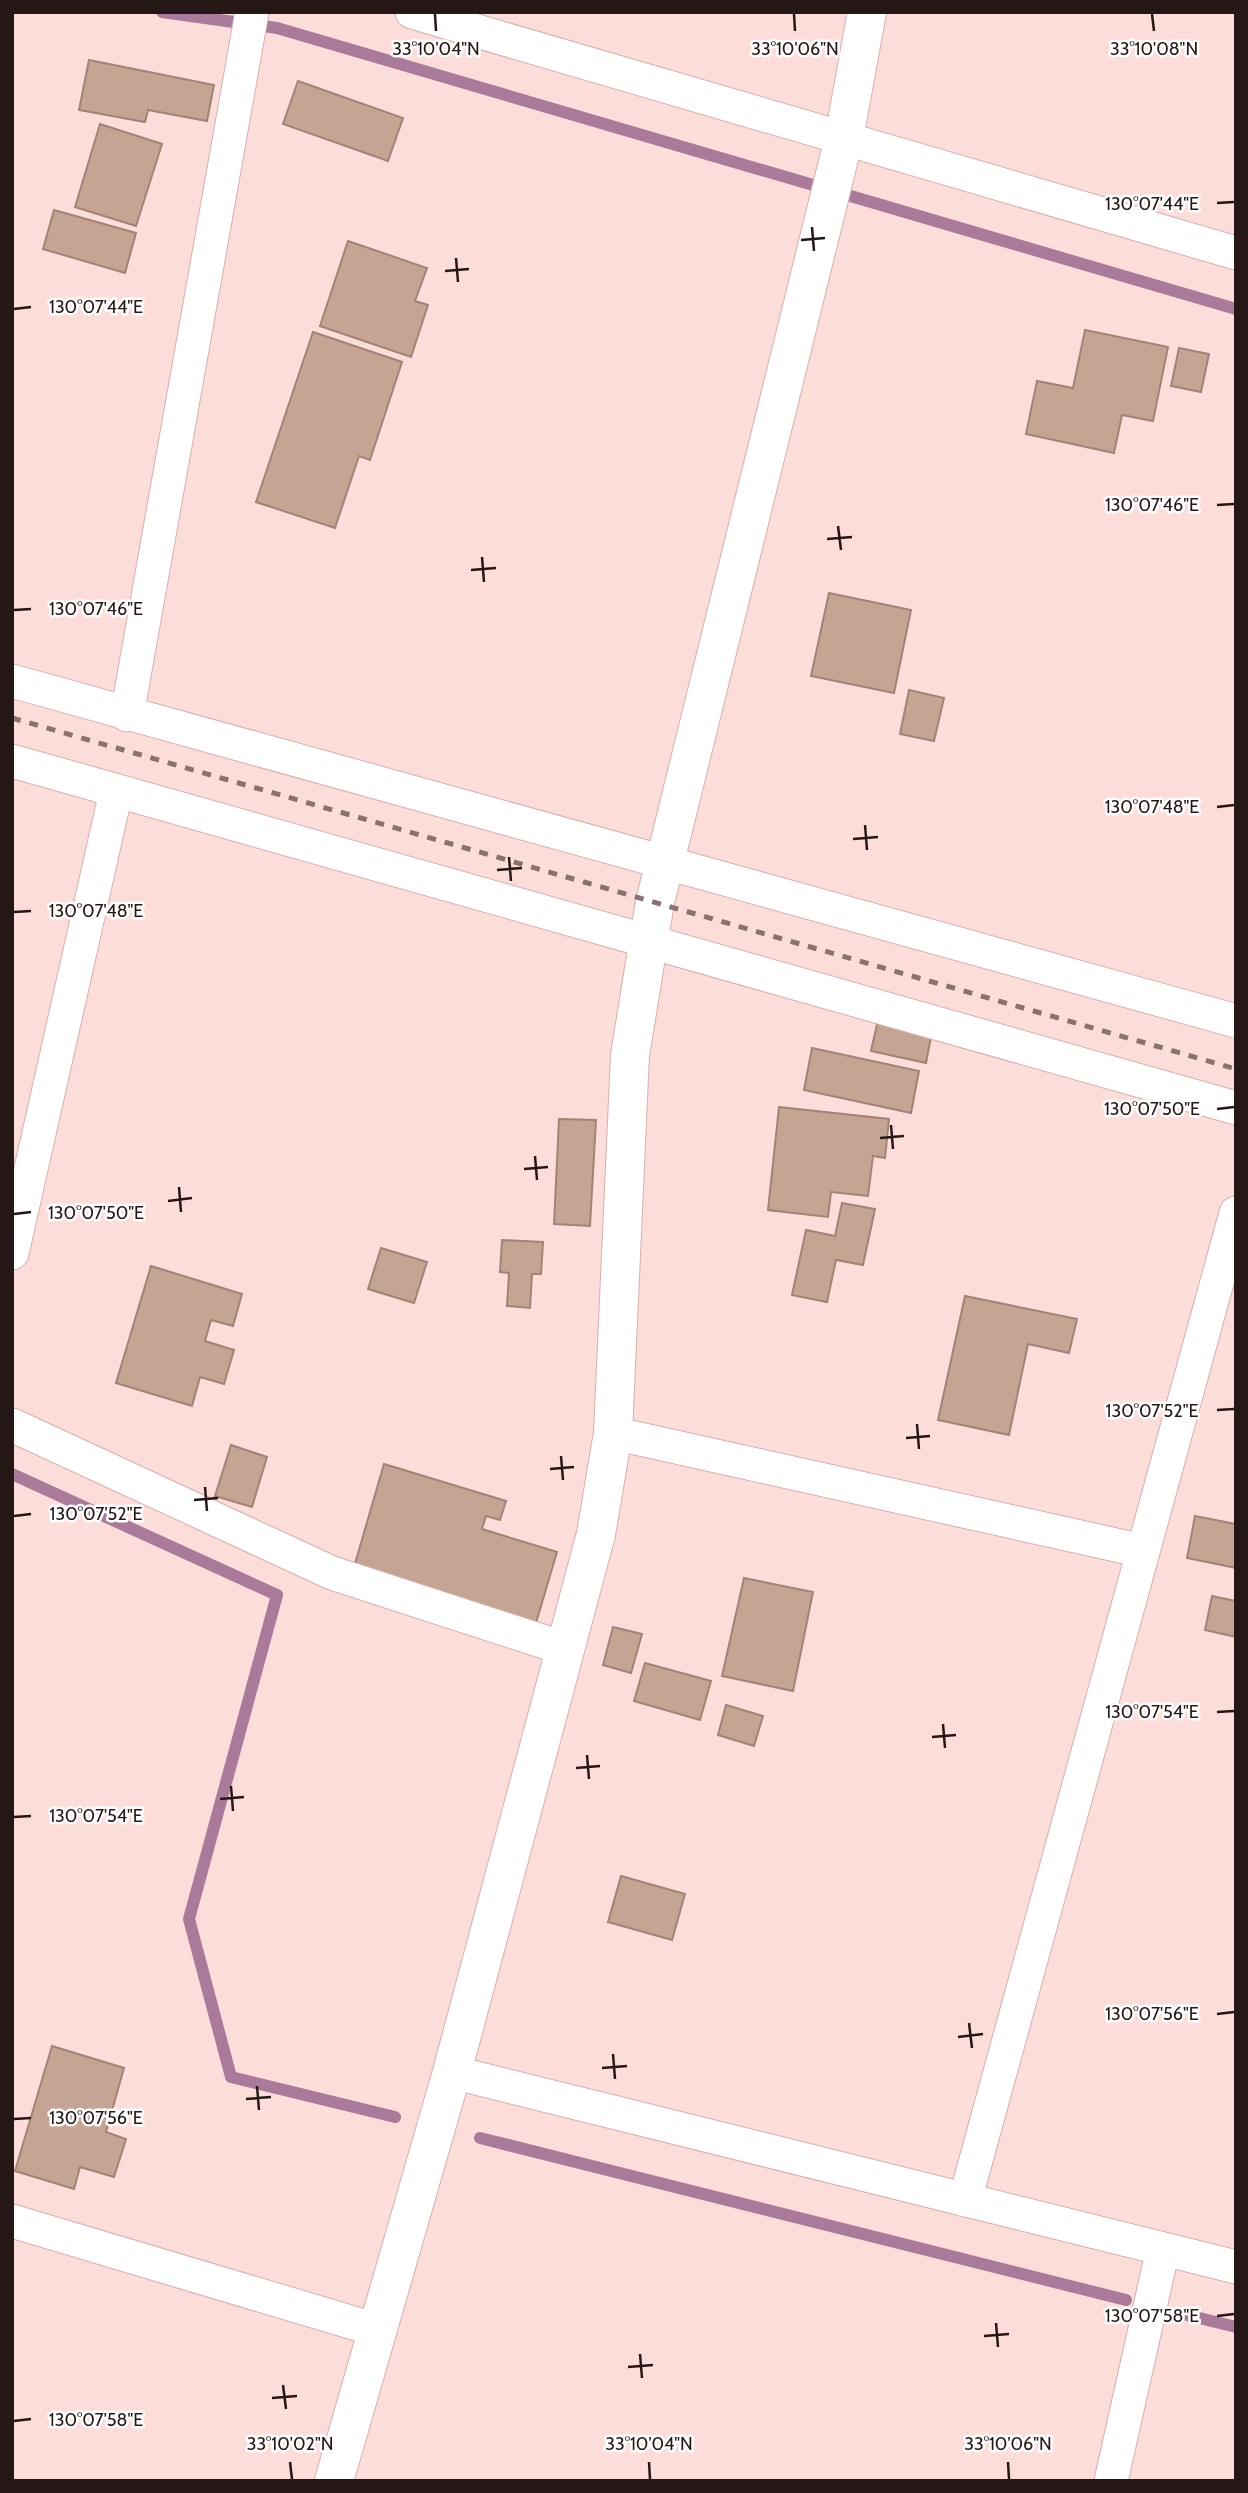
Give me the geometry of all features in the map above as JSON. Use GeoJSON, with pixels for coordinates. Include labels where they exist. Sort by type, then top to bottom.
{"type":"FeatureCollection","features":[{"type":"Feature","properties":{"kind":"street"},"geometry":{"type":"LineString","coordinates":[[412,12],[836,171],[1236,253]]}},
{"type":"Feature","properties":{"kind":"street"},"geometry":{"type":"LineString","coordinates":[[334,2481],[452,2072],[596,1534],[613,1433],[630,1055],[663,863],[836,171],[867,12]]}},
{"type":"Feature","properties":{"kind":"street"},"geometry":{"type":"LineString","coordinates":[[127,715],[250,25]]}},
{"type":"Feature","properties":{"kind":"street"},"geometry":{"type":"LineString","coordinates":[[12,681],[1236,1021]]}},
{"type":"Feature","properties":{"kind":"street"},"geometry":{"type":"LineString","coordinates":[[12,761],[1236,1108]]}},
{"type":"Feature","properties":{"kind":"street"},"geometry":{"type":"LineString","coordinates":[[12,1253],[116,792]]}},
{"type":"Feature","properties":{"kind":"street"},"geometry":{"type":"LineString","coordinates":[[965,2200],[1236,1213]]}},
{"type":"Feature","properties":{"kind":"street"},"geometry":{"type":"LineString","coordinates":[[12,1425],[332,1573],[566,1649]]}},
{"type":"Feature","properties":{"kind":"street"},"geometry":{"type":"LineString","coordinates":[[613,1433],[1143,1551]]}},
{"type":"Feature","properties":{"kind":"street"},"geometry":{"type":"LineString","coordinates":[[452,2072],[1236,2267]]}},
{"type":"Feature","properties":{"kind":"street"},"geometry":{"type":"LineString","coordinates":[[12,2221],[377,2330]]}},
{"type":"Feature","properties":{"kind":"street"},"geometry":{"type":"LineString","coordinates":[[1111,2481],[1163,2249]]}},
{"type":"Feature","properties":{"kind":"building"},"geometry":{"type":"Polygon","coordinates":[[[89,60],[214,85],[207,121],[148,110],[145,122],[79,110],[89,60]]]}},
{"type":"Feature","properties":{"kind":"building"},"geometry":{"type":"Polygon","coordinates":[[[298,81],[403,118],[388,161],[283,124],[298,81]]]}},
{"type":"Feature","properties":{"kind":"building"},"geometry":{"type":"Polygon","coordinates":[[[100,124],[162,144],[136,226],[75,207],[100,124]]]}},
{"type":"Feature","properties":{"kind":"building"},"geometry":{"type":"Polygon","coordinates":[[[54,210],[136,233],[125,273],[43,249],[54,210]]]}},
{"type":"Feature","properties":{"kind":"building"},"geometry":{"type":"Polygon","coordinates":[[[348,241],[427,268],[415,301],[428,305],[411,357],[320,326],[348,241]]]}},
{"type":"Feature","properties":{"kind":"building"},"geometry":{"type":"Polygon","coordinates":[[[1085,330],[1168,347],[1153,421],[1122,415],[1114,453],[1026,434],[1037,381],[1073,388],[1085,330]]]}},
{"type":"Feature","properties":{"kind":"building"},"geometry":{"type":"Polygon","coordinates":[[[313,332],[402,362],[370,460],[359,456],[335,528],[256,502],[313,332]]]}},
{"type":"Feature","properties":{"kind":"building"},"geometry":{"type":"Polygon","coordinates":[[[1179,348],[1209,354],[1201,392],[1171,386],[1179,348]]]}},
{"type":"Feature","properties":{"kind":"building"},"geometry":{"type":"Polygon","coordinates":[[[829,593],[911,610],[894,693],[811,676],[829,593]]]}},
{"type":"Feature","properties":{"kind":"building"},"geometry":{"type":"Polygon","coordinates":[[[909,690],[944,698],[934,741],[900,734],[909,690]]]}},
{"type":"Feature","properties":{"kind":"building"},"geometry":{"type":"Polygon","coordinates":[[[878,1020],[932,1032],[926,1063],[871,1051],[878,1020]]]}},
{"type":"Feature","properties":{"kind":"building"},"geometry":{"type":"Polygon","coordinates":[[[812,1048],[919,1071],[911,1113],[804,1090],[812,1048]]]}},
{"type":"Feature","properties":{"kind":"building"},"geometry":{"type":"Polygon","coordinates":[[[779,1107],[889,1119],[885,1158],[873,1156],[868,1196],[831,1192],[828,1217],[768,1210],[779,1107]]]}},
{"type":"Feature","properties":{"kind":"building"},"geometry":{"type":"Polygon","coordinates":[[[559,1119],[596,1120],[590,1226],[554,1224],[559,1119]]]}},
{"type":"Feature","properties":{"kind":"building"},"geometry":{"type":"Polygon","coordinates":[[[842,1203],[875,1209],[863,1265],[836,1260],[827,1302],[792,1295],[806,1230],[835,1236],[842,1203]]]}},
{"type":"Feature","properties":{"kind":"building"},"geometry":{"type":"Polygon","coordinates":[[[502,1240],[543,1242],[541,1274],[532,1274],[530,1308],[507,1306],[509,1273],[500,1272],[502,1240]]]}},
{"type":"Feature","properties":{"kind":"building"},"geometry":{"type":"Polygon","coordinates":[[[381,1248],[427,1262],[414,1303],[368,1289],[381,1248]]]}},
{"type":"Feature","properties":{"kind":"building"},"geometry":{"type":"Polygon","coordinates":[[[151,1266],[242,1294],[233,1326],[211,1320],[205,1341],[234,1350],[224,1384],[200,1377],[192,1406],[116,1383],[151,1266]]]}},
{"type":"Feature","properties":{"kind":"building"},"geometry":{"type":"Polygon","coordinates":[[[965,1296],[1077,1319],[1069,1353],[1028,1344],[1009,1435],[938,1420],[965,1296]]]}},
{"type":"Feature","properties":{"kind":"building"},"geometry":{"type":"Polygon","coordinates":[[[231,1445],[267,1457],[252,1507],[215,1496],[231,1445]]]}},
{"type":"Feature","properties":{"kind":"building"},"geometry":{"type":"Polygon","coordinates":[[[384,1464],[506,1501],[500,1520],[486,1516],[482,1529],[557,1552],[536,1623],[354,1567],[384,1464]]]}},
{"type":"Feature","properties":{"kind":"building"},"geometry":{"type":"Polygon","coordinates":[[[1195,1516],[1236,1524],[1236,1568],[1187,1558],[1195,1516]]]}},
{"type":"Feature","properties":{"kind":"building"},"geometry":{"type":"Polygon","coordinates":[[[744,1578],[813,1592],[793,1691],[722,1676],[744,1578]]]}},
{"type":"Feature","properties":{"kind":"building"},"geometry":{"type":"Polygon","coordinates":[[[1212,1596],[1236,1601],[1236,1637],[1205,1630],[1212,1596]]]}},
{"type":"Feature","properties":{"kind":"building"},"geometry":{"type":"Polygon","coordinates":[[[613,1627],[642,1634],[631,1673],[603,1665],[613,1627]]]}},
{"type":"Feature","properties":{"kind":"building"},"geometry":{"type":"Polygon","coordinates":[[[645,1663],[711,1681],[700,1720],[634,1701],[645,1663]]]}},
{"type":"Feature","properties":{"kind":"building"},"geometry":{"type":"Polygon","coordinates":[[[726,1705],[763,1716],[754,1746],[718,1735],[726,1705]]]}},
{"type":"Feature","properties":{"kind":"building"},"geometry":{"type":"Polygon","coordinates":[[[621,1876],[685,1894],[672,1940],[608,1922],[621,1876]]]}},
{"type":"Feature","properties":{"kind":"building"},"geometry":{"type":"Polygon","coordinates":[[[52,2046],[124,2068],[106,2132],[126,2139],[114,2177],[80,2167],[74,2189],[15,2171],[52,2046]]]}},
{"type":"Feature","properties":{"kind":"waterway"},"geometry":{"type":"LineString","coordinates":[[162,12],[277,28],[1236,309]]}},
{"type":"Feature","properties":{"kind":"waterway"},"geometry":{"type":"LineString","coordinates":[[12,1474],[277,1595],[189,1919],[231,2077],[395,2117]]}},
{"type":"Feature","properties":{"kind":"waterway"},"geometry":{"type":"LineString","coordinates":[[480,2138],[1126,2300]]}},
{"type":"Feature","properties":{"kind":"waterway"},"geometry":{"type":"LineString","coordinates":[[1179,2313],[1236,2327]]}},
{"type":"Feature","properties":{"kind":"railway"},"geometry":{"type":"LineString","coordinates":[[12,718],[1236,1069]]}}]}
